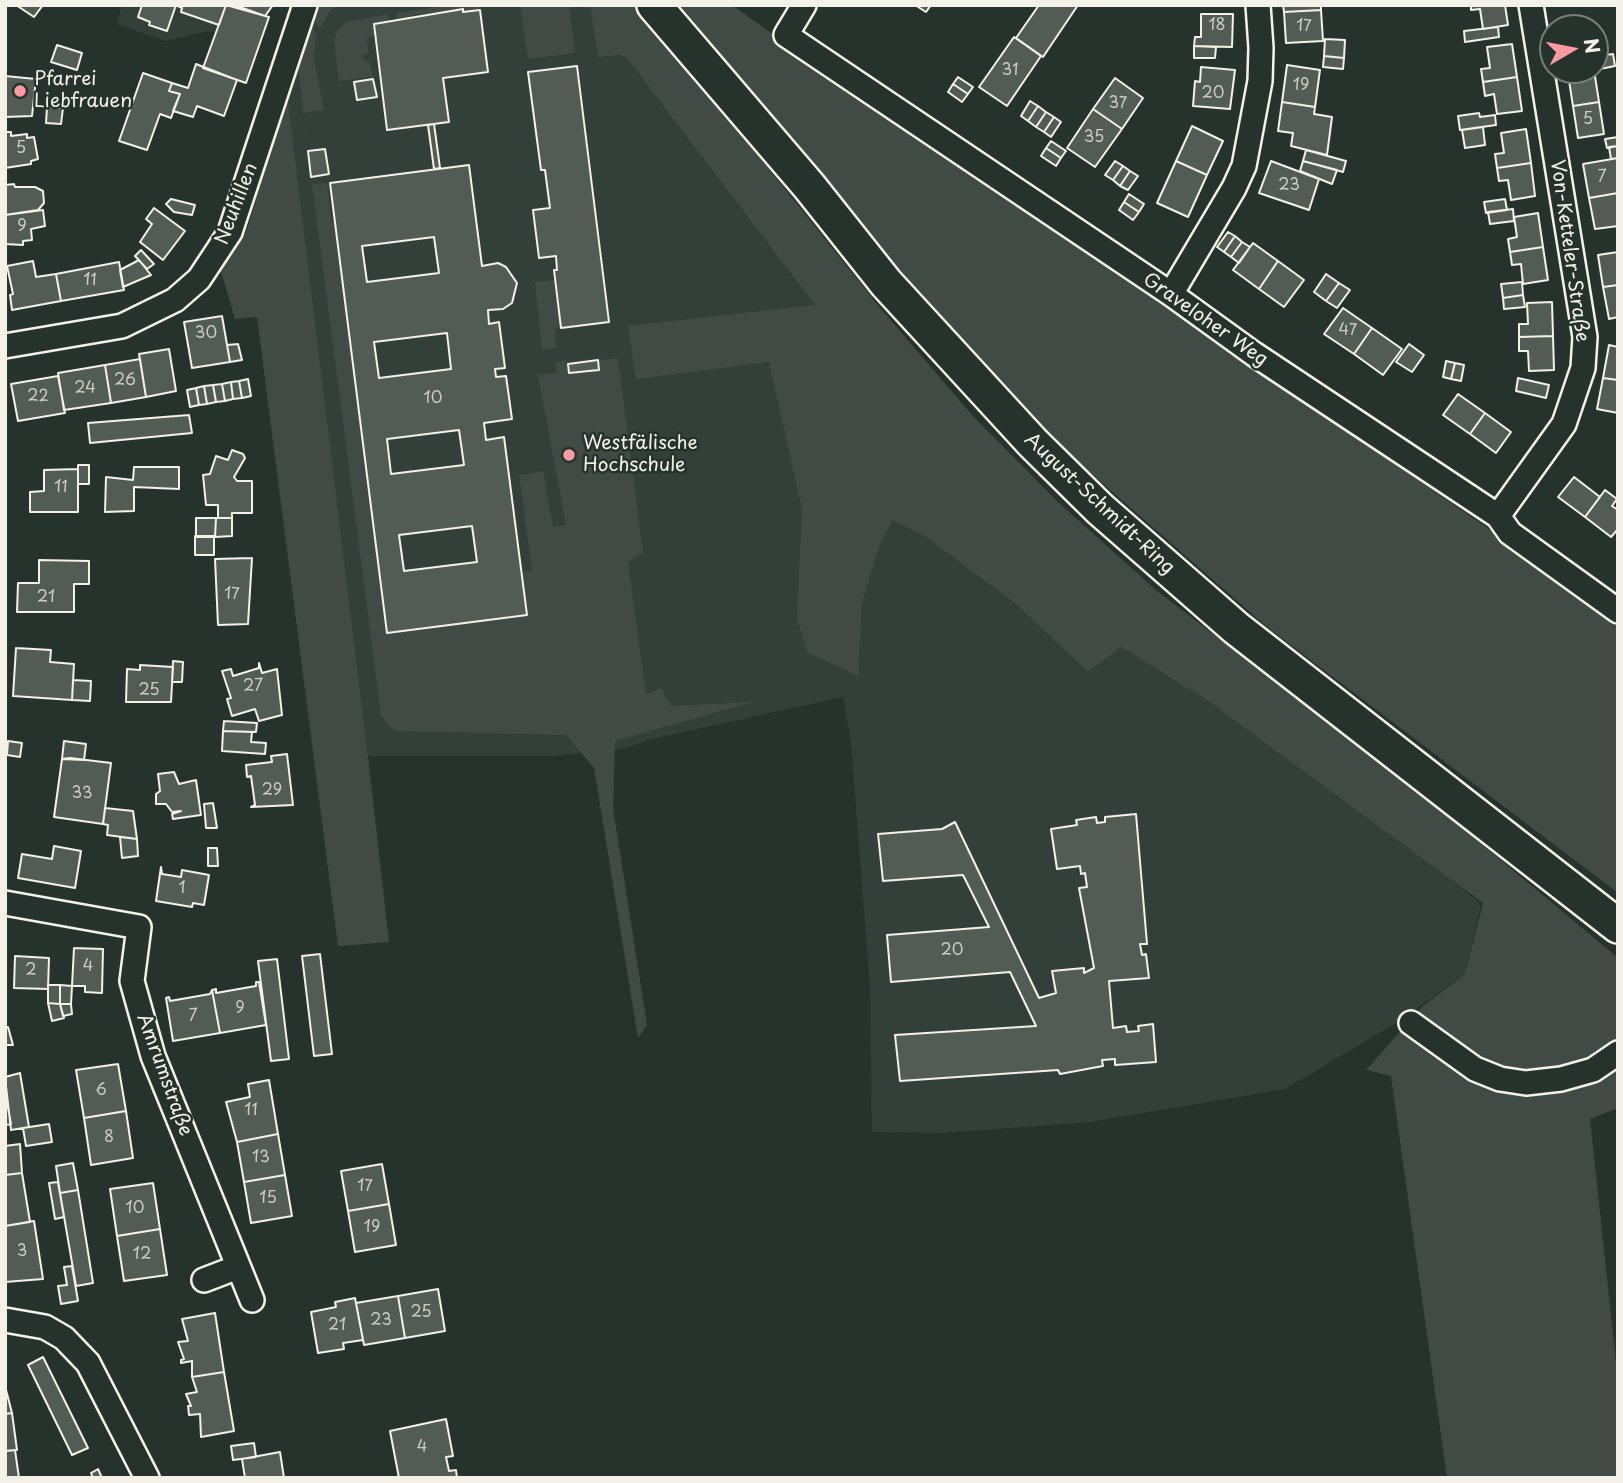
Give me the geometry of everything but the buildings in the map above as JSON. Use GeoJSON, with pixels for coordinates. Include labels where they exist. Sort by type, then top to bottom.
{"type":"FeatureCollection","features":[{"type":"Feature","properties":{"kind":"main road","name":"August-Schmidt-Ring"},"geometry":{"type":"LineString","coordinates":[[654,5],[809,186],[886,283],[1033,443],[1100,509],[1236,628],[1618,926]]}},
{"type":"Feature","properties":{"kind":"street","name":"Neuhillen"},"geometry":{"type":"LineString","coordinates":[[5,346],[122,326],[175,300],[199,279],[230,232],[305,5]]}},
{"type":"Feature","properties":{"kind":"street","name":"Graveloher Weg"},"geometry":{"type":"LineString","coordinates":[[804,5],[786,35],[1171,294],[1254,354],[1498,516],[1510,533],[1618,611]]}},
{"type":"Feature","properties":{"kind":"street"},"geometry":{"type":"LineString","coordinates":[[1171,294],[1234,188],[1244,166],[1259,81],[1261,48],[1258,5]]}},
{"type":"Feature","properties":{"kind":"street","name":"Von-Ketteler-Straße"},"geometry":{"type":"LineString","coordinates":[[1498,516],[1564,424],[1583,368],[1585,337],[1531,5]]}},
{"type":"Feature","properties":{"kind":"street","name":"Amrumstraße"},"geometry":{"type":"LineString","coordinates":[[5,903],[139,927],[132,981],[153,1056],[251,1300]]}},
{"type":"Feature","properties":{"kind":"street"},"geometry":{"type":"LineString","coordinates":[[1411,1023],[1475,1069],[1500,1079],[1527,1083],[1560,1079],[1593,1070],[1618,1053]]}},
{"type":"Feature","properties":{"kind":"street"},"geometry":{"type":"LineString","coordinates":[[204,1280],[238,1267]]}},
{"type":"Feature","properties":{"kind":"street"},"geometry":{"type":"LineString","coordinates":[[5,1320],[45,1327],[64,1338],[88,1363],[147,1478]]}},
{"type":"Feature","properties":{"kind":"shaded area"},"geometry":{"type":"Polygon","coordinates":[[[122,5],[226,5],[216,33],[207,31],[165,41],[117,24],[122,5]]]}},
{"type":"Feature","properties":{"kind":"shaded area"},"geometry":{"type":"Polygon","coordinates":[[[314,5],[339,5],[331,10],[319,30],[312,11],[314,5]]]}},
{"type":"Feature","properties":{"kind":"shaded area"},"geometry":{"type":"Polygon","coordinates":[[[315,5],[613,5],[1131,619],[1481,904],[1465,974],[1396,1023],[1285,1089],[1090,1122],[943,1133],[872,1132],[870,988],[851,743],[843,697],[656,738],[621,749],[554,756],[368,756],[287,92],[315,5]]]}},
{"type":"Feature","properties":{"kind":"shaded area"},"geometry":{"type":"Polygon","coordinates":[[[453,5],[479,5],[480,10],[412,15],[412,19],[397,21],[396,13],[453,5]]]}},
{"type":"Feature","properties":{"kind":"shaded area"},"geometry":{"type":"Polygon","coordinates":[[[520,5],[569,5],[575,53],[528,59],[520,5]]]}},
{"type":"Feature","properties":{"kind":"shaded area"},"geometry":{"type":"Polygon","coordinates":[[[590,5],[634,5],[666,40],[881,309],[973,416],[1057,501],[1157,591],[1422,794],[1618,958],[1618,1108],[1590,1119],[1618,1381],[1618,1478],[1447,1478],[1391,1076],[1366,1070],[1423,1006],[1465,974],[1483,903],[1207,700],[1121,647],[1088,672],[1014,602],[923,535],[892,520],[879,546],[862,603],[858,676],[807,652],[797,619],[802,509],[769,362],[636,379],[628,326],[815,305],[627,58],[620,55],[598,57],[590,5]]]}},
{"type":"Feature","properties":{"kind":"shaded area"},"geometry":{"type":"Polygon","coordinates":[[[680,5],[732,5],[922,140],[1486,527],[1618,625],[1618,893],[1267,627],[1045,433],[957,340],[680,5]]]}},
{"type":"Feature","properties":{"kind":"shaded area"},"geometry":{"type":"Polygon","coordinates":[[[388,14],[389,22],[374,24],[375,36],[366,38],[369,54],[363,54],[362,59],[370,62],[373,77],[339,81],[334,40],[338,29],[347,22],[388,14]]]}},
{"type":"Feature","properties":{"kind":"shaded area"},"geometry":{"type":"Polygon","coordinates":[[[309,18],[317,37],[313,55],[324,110],[304,113],[308,151],[297,57],[309,18]]]}},
{"type":"Feature","properties":{"kind":"shaded area"},"geometry":{"type":"Polygon","coordinates":[[[287,92],[389,942],[338,946],[257,317],[235,319],[221,271],[248,227],[287,92]]]}},
{"type":"Feature","properties":{"kind":"shaded area"},"geometry":{"type":"Polygon","coordinates":[[[327,183],[387,633],[527,615],[522,572],[532,570],[519,475],[543,471],[553,527],[566,525],[538,375],[557,373],[555,362],[567,360],[569,373],[598,370],[598,360],[618,358],[643,553],[628,562],[646,694],[661,688],[671,706],[753,702],[615,741],[613,808],[647,1025],[638,1038],[594,768],[566,735],[398,731],[390,728],[381,715],[312,184],[327,183]]]}},
{"type":"Feature","properties":{"kind":"shaded area"},"geometry":{"type":"Polygon","coordinates":[[[555,280],[561,328],[555,329],[556,348],[542,350],[535,282],[555,280]]]}},
{"type":"Feature","properties":{"kind":"place","name":"Pfarrei Liebfrauen"},"geometry":{"type":"Point","coordinates":[20,91]}},
{"type":"Feature","properties":{"kind":"place","name":"Westfälische Hochschule"},"geometry":{"type":"Point","coordinates":[569,455]}}]}
